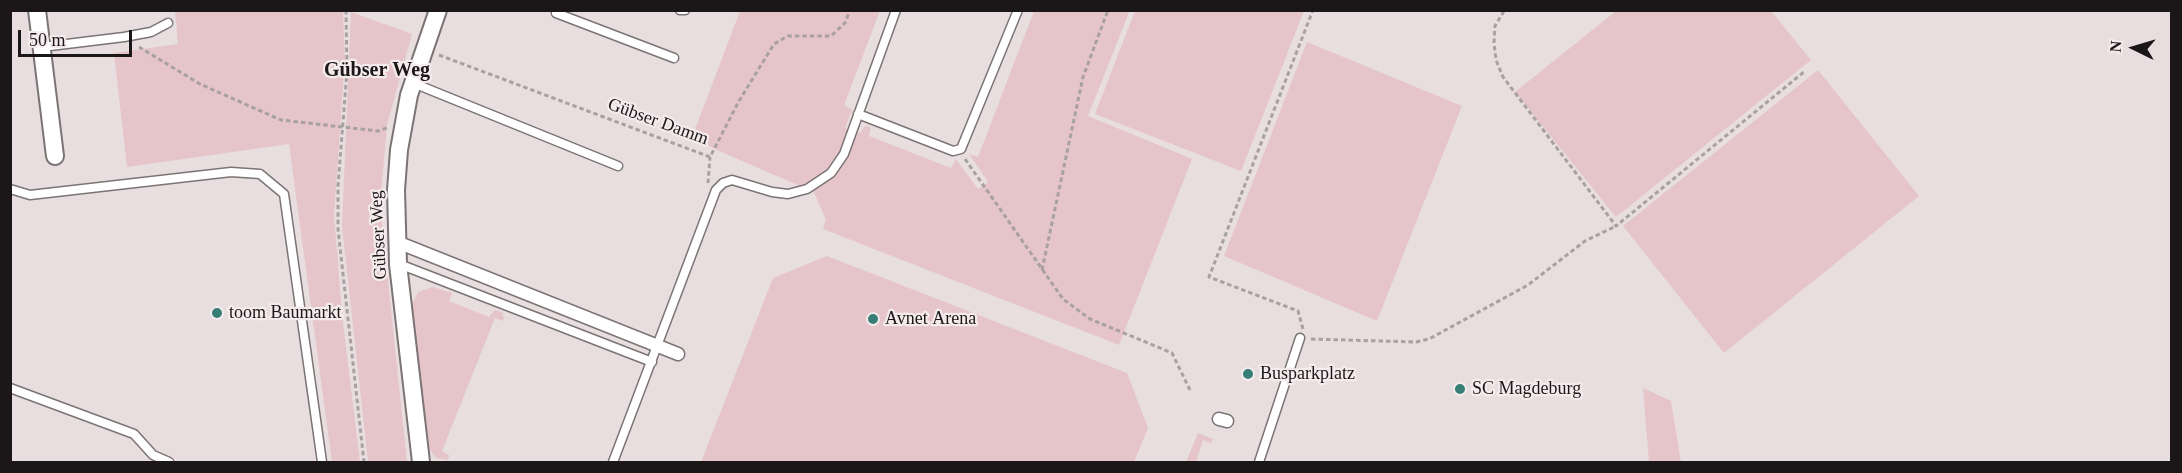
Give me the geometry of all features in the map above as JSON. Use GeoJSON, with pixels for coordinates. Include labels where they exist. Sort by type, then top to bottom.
{"type":"FeatureCollection","features":[{"type":"Feature","properties":{"kind":"street"},"geometry":{"type":"LineString","coordinates":[[37,10],[55,156]]}},
{"type":"Feature","properties":{"kind":"street","name":"Gübser Weg"},"geometry":{"type":"LineString","coordinates":[[421,462],[398,264],[396,190],[402,128],[412,82],[438,10]]}},
{"type":"Feature","properties":{"kind":"street"},"geometry":{"type":"LineString","coordinates":[[397,242],[678,354]]}},
{"type":"Feature","properties":{"kind":"lane"},"geometry":{"type":"LineString","coordinates":[[680,10],[686,10]]}},
{"type":"Feature","properties":{"kind":"lane"},"geometry":{"type":"LineString","coordinates":[[613,462],[659,346],[712,196],[723,183],[732,180],[781,194],[801,191],[813,186],[831,173],[838,164],[858,114],[896,10]]}},
{"type":"Feature","properties":{"kind":"lane"},"geometry":{"type":"LineString","coordinates":[[858,114],[958,151],[965,143],[1018,10]]}},
{"type":"Feature","properties":{"kind":"lane"},"geometry":{"type":"LineString","coordinates":[[555,11],[674,58]]}},
{"type":"Feature","properties":{"kind":"lane"},"geometry":{"type":"LineString","coordinates":[[42,47],[151,32],[168,23]]}},
{"type":"Feature","properties":{"kind":"lane"},"geometry":{"type":"LineString","coordinates":[[412,82],[618,166]]}},
{"type":"Feature","properties":{"kind":"lane"},"geometry":{"type":"LineString","coordinates":[[10,189],[30,195],[231,172],[260,174],[284,194],[322,462]]}},
{"type":"Feature","properties":{"kind":"lane"},"geometry":{"type":"LineString","coordinates":[[398,264],[652,362]]}},
{"type":"Feature","properties":{"kind":"lane"},"geometry":{"type":"LineString","coordinates":[[1259,462],[1300,338]]}},
{"type":"Feature","properties":{"kind":"lane"},"geometry":{"type":"LineString","coordinates":[[10,388],[134,434],[153,455],[169,462]]}},
{"type":"Feature","properties":{"kind":"path"},"geometry":{"type":"LineString","coordinates":[[346,10],[347,71],[338,200],[339,244],[364,462]]}},
{"type":"Feature","properties":{"kind":"path","name":"Gübser Damm"},"geometry":{"type":"LineString","coordinates":[[423,49],[710,157],[739,101],[774,44],[788,36],[831,36],[845,23],[850,10]]}},
{"type":"Feature","properties":{"kind":"path"},"geometry":{"type":"LineString","coordinates":[[1042,270],[1083,77],[1108,10]]}},
{"type":"Feature","properties":{"kind":"path"},"geometry":{"type":"LineString","coordinates":[[1313,10],[1209,277],[1298,311],[1304,328],[1300,338],[1426,340],[1528,285],[1585,241],[1616,225],[1805,71]]}},
{"type":"Feature","properties":{"kind":"path"},"geometry":{"type":"LineString","coordinates":[[1504,11],[1495,26],[1494,43],[1496,60],[1503,77],[1616,225]]}},
{"type":"Feature","properties":{"kind":"path"},"geometry":{"type":"LineString","coordinates":[[124,37],[200,84],[281,120],[378,131],[388,127],[402,128]]}},
{"type":"Feature","properties":{"kind":"path"},"geometry":{"type":"LineString","coordinates":[[958,151],[1063,299],[1082,315],[1172,353],[1190,390]]}},
{"type":"Feature","properties":{"kind":"path"},"geometry":{"type":"LineString","coordinates":[[710,157],[707,179],[712,196]]}},
{"type":"Feature","properties":{"kind":"shaded area"},"geometry":{"type":"Polygon","coordinates":[[[1130,10],[1088,116],[1192,159],[1119,345],[823,229],[826,220],[814,192],[698,141],[693,135],[740,11],[880,11],[844,105],[852,110],[845,128],[860,133],[865,126],[871,127],[869,136],[951,168],[956,159],[978,189],[988,182],[969,154],[978,157],[1034,11],[1130,10]]]}},
{"type":"Feature","properties":{"kind":"shaded area"},"geometry":{"type":"Polygon","coordinates":[[[175,11],[343,11],[345,60],[334,214],[342,314],[360,462],[332,462],[289,144],[127,167],[114,53],[178,44],[175,11]]]}},
{"type":"Feature","properties":{"kind":"shaded area"},"geometry":{"type":"Polygon","coordinates":[[[1135,11],[1304,11],[1241,171],[1095,114],[1135,11]]]}},
{"type":"Feature","properties":{"kind":"shaded area"},"geometry":{"type":"Polygon","coordinates":[[[1616,11],[1771,11],[1811,60],[1616,217],[1515,92],[1616,11]]]}},
{"type":"Feature","properties":{"kind":"shaded area"},"geometry":{"type":"Polygon","coordinates":[[[351,12],[412,34],[387,125],[380,205],[407,462],[368,462],[342,226],[351,12]]]}},
{"type":"Feature","properties":{"kind":"shaded area"},"geometry":{"type":"Polygon","coordinates":[[[1307,42],[1462,106],[1377,321],[1224,256],[1307,42]]]}},
{"type":"Feature","properties":{"kind":"shaded area"},"geometry":{"type":"Polygon","coordinates":[[[1818,70],[1919,196],[1724,353],[1623,226],[1818,70]]]}},
{"type":"Feature","properties":{"kind":"shaded area","name":"Avnet Arena"},"geometry":{"type":"Polygon","coordinates":[[[827,256],[1127,373],[1148,428],[1134,462],[701,462],[773,278],[827,256]]]}},
{"type":"Feature","properties":{"kind":"shaded area"},"geometry":{"type":"Polygon","coordinates":[[[433,287],[452,293],[449,301],[489,317],[495,310],[502,312],[504,318],[503,321],[495,318],[442,451],[450,456],[447,460],[436,458],[430,450],[411,306],[418,292],[433,287]]]}},
{"type":"Feature","properties":{"kind":"shaded area"},"geometry":{"type":"Polygon","coordinates":[[[1643,388],[1671,401],[1681,462],[1649,462],[1643,388]]]}},
{"type":"Feature","properties":{"kind":"shaded area"},"geometry":{"type":"Polygon","coordinates":[[[1198,433],[1213,439],[1211,443],[1203,440],[1196,462],[1186,462],[1198,433]]]}},
{"type":"Feature","properties":{"kind":"place","name":"toom Baumarkt"},"geometry":{"type":"Point","coordinates":[217,313]}},
{"type":"Feature","properties":{"kind":"place","name":"Avnet Arena"},"geometry":{"type":"Point","coordinates":[873,319]}},
{"type":"Feature","properties":{"kind":"place","name":"Busparkplatz"},"geometry":{"type":"Point","coordinates":[1248,374]}},
{"type":"Feature","properties":{"kind":"place","name":"SC Magdeburg"},"geometry":{"type":"Point","coordinates":[1460,389]}},
{"type":"Feature","properties":{"kind":"district","name":"Gübser Weg"},"geometry":{"type":"Point","coordinates":[377,71]}}]}
